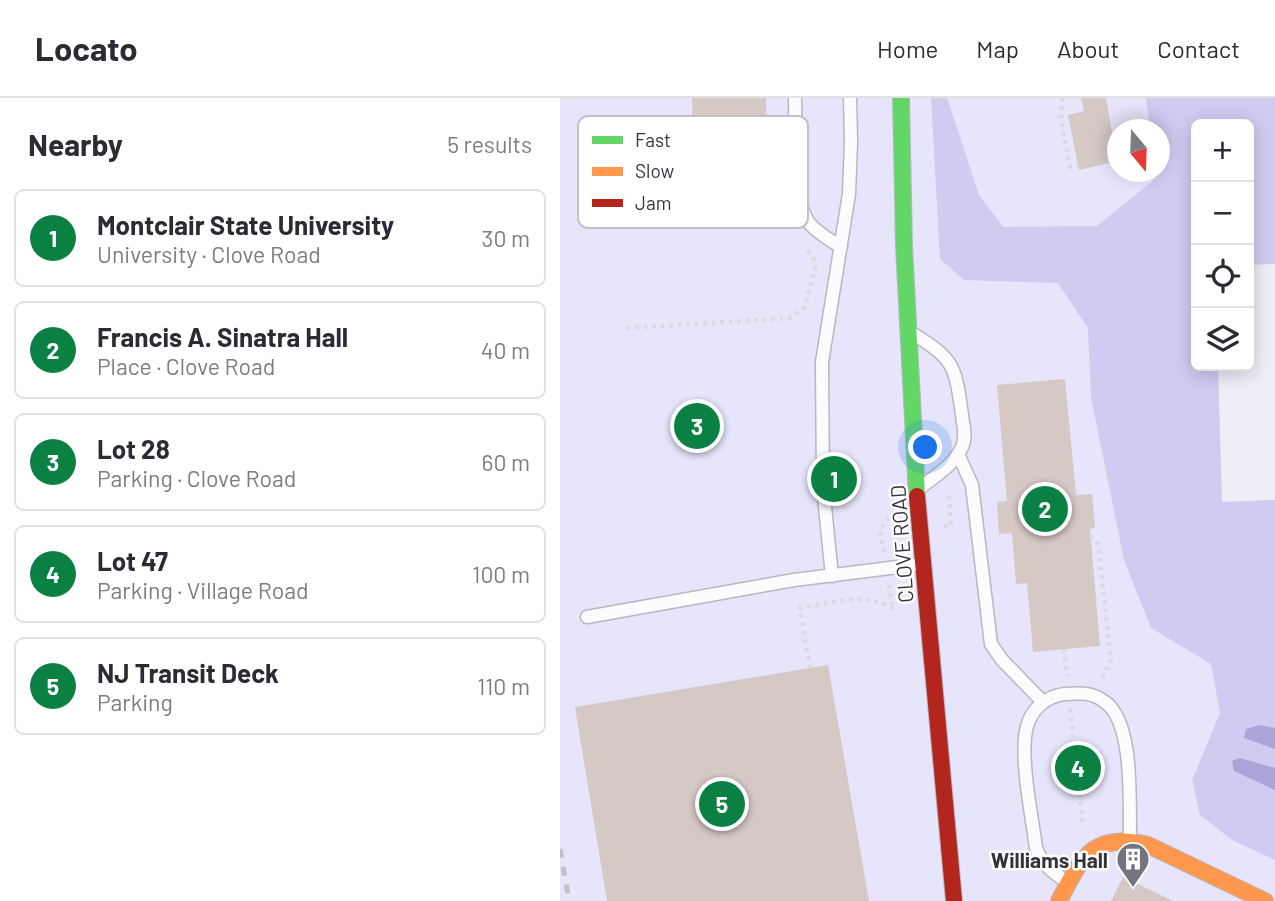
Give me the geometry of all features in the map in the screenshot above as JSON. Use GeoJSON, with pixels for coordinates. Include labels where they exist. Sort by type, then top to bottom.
{"type":"FeatureCollection","features":[{"type":"Feature","properties":{"kind":"street","name":"CLOVE ROAD"},"geometry":{"type":"LineString","coordinates":[[901,98],[904,246],[917,491],[954,901]]}},
{"type":"Feature","properties":{"kind":"street"},"geometry":{"type":"LineString","coordinates":[[1059,901],[1081,860],[1090,852],[1108,843],[1130,841],[1148,845],[1265,901]]}},
{"type":"Feature","properties":{"kind":"lane"},"geometry":{"type":"LineString","coordinates":[[795,98],[795,116]]}},
{"type":"Feature","properties":{"kind":"lane"},"geometry":{"type":"LineString","coordinates":[[832,576],[823,487],[822,362],[849,194],[852,141],[850,98]]}},
{"type":"Feature","properties":{"kind":"lane"},"geometry":{"type":"LineString","coordinates":[[808,222],[823,236],[841,247]]}},
{"type":"Feature","properties":{"kind":"lane"},"geometry":{"type":"LineString","coordinates":[[908,330],[940,351],[953,365],[957,376],[964,432],[964,444],[958,454],[948,466],[917,491]]}},
{"type":"Feature","properties":{"kind":"lane"},"geometry":{"type":"LineString","coordinates":[[958,454],[972,485],[990,644],[1043,702]]}},
{"type":"Feature","properties":{"kind":"lane"},"geometry":{"type":"LineString","coordinates":[[587,617],[832,576],[922,564]]}},
{"type":"Feature","properties":{"kind":"lane"},"geometry":{"type":"LineString","coordinates":[[1068,883],[1048,869],[1036,848],[1025,753],[1026,729],[1032,712],[1043,702],[1059,695],[1089,694],[1106,702],[1115,712],[1123,732],[1128,764],[1130,841]]}},
{"type":"Feature","properties":{"kind":"path"},"geometry":{"type":"LineString","coordinates":[[1062,98],[1061,121],[1070,167],[1078,164]]}},
{"type":"Feature","properties":{"kind":"path"},"geometry":{"type":"LineString","coordinates":[[627,328],[790,318],[805,307],[815,267],[813,258],[803,245]]}},
{"type":"Feature","properties":{"kind":"path"},"geometry":{"type":"LineString","coordinates":[[1090,536],[1098,544],[1111,660],[1101,680],[1090,677]]}},
{"type":"Feature","properties":{"kind":"path"},"geometry":{"type":"LineString","coordinates":[[810,668],[800,608],[861,598],[879,601],[893,608],[898,615]]}},
{"type":"Feature","properties":{"kind":"path"},"geometry":{"type":"LineString","coordinates":[[1064,649],[1084,840],[1090,852]]}},
{"type":"Feature","properties":{"kind":"path"},"geometry":{"type":"LineString","coordinates":[[1031,691],[1051,678],[1078,674]]}},
{"type":"Feature","properties":{"kind":"shaded area"},"geometry":{"type":"Polygon","coordinates":[[[560,98],[1146,98],[1149,119],[1107,119],[1107,182],[1155,182],[1151,628],[1211,664],[1220,713],[1192,780],[1232,840],[1275,860],[1275,901],[560,901],[560,98]]]}},
{"type":"Feature","properties":{"kind":"shaded area"},"geometry":{"type":"Polygon","coordinates":[[[931,98],[947,98],[979,195],[1003,227],[1097,226],[1151,182],[1170,182],[1170,119],[1149,119],[1146,98],[1275,98],[1275,264],[1254,265],[1254,119],[1191,119],[1191,371],[1218,371],[1222,502],[1275,500],[1275,860],[1232,840],[1200,815],[1192,780],[1220,713],[1211,664],[1151,628],[1124,560],[1091,397],[1088,328],[1058,283],[964,280],[940,259],[931,98]]]}},
{"type":"Feature","properties":{"kind":"shaded area"},"geometry":{"type":"Polygon","coordinates":[[[1260,725],[1275,728],[1275,749],[1244,738],[1246,729],[1260,725]]]}},
{"type":"Feature","properties":{"kind":"shaded area"},"geometry":{"type":"Polygon","coordinates":[[[1240,758],[1275,768],[1275,790],[1234,771],[1232,761],[1240,758]]]}},
{"type":"Feature","properties":{"kind":"building"},"geometry":{"type":"Polygon","coordinates":[[[692,98],[766,98],[766,116],[692,116],[692,98]]]}},
{"type":"Feature","properties":{"kind":"building"},"geometry":{"type":"Polygon","coordinates":[[[1081,98],[1106,98],[1110,119],[1107,119],[1107,163],[1079,170],[1068,115],[1084,111],[1081,98]]]}},
{"type":"Feature","properties":{"kind":"building"},"geometry":{"type":"Polygon","coordinates":[[[1065,379],[1076,495],[1092,494],[1095,528],[1090,529],[1100,646],[1033,652],[1027,583],[1016,584],[1012,533],[999,534],[997,502],[1007,501],[997,385],[1065,379]]]}},
{"type":"Feature","properties":{"kind":"building"},"geometry":{"type":"Polygon","coordinates":[[[828,665],[869,901],[607,901],[575,707],[828,665]]]}},
{"type":"Feature","properties":{"kind":"building","name":"Williams Hall"},"geometry":{"type":"Polygon","coordinates":[[[1123,877],[1173,901],[1111,901],[1123,877]]]}},
{"type":"Feature","properties":{"kind":"railway"},"geometry":{"type":"LineString","coordinates":[[560,849],[569,901]]}},
{"type":"Feature","properties":{"kind":"traffic: fast"},"geometry":{"type":"LineString","coordinates":[[901,98],[904,246],[917,496]]}},
{"type":"Feature","properties":{"kind":"traffic: slow"},"geometry":{"type":"LineString","coordinates":[[1059,901],[1075,872],[1091,852],[1101,845],[1114,842],[1148,845],[1265,901]]}},
{"type":"Feature","properties":{"kind":"traffic: jam"},"geometry":{"type":"LineString","coordinates":[[917,496],[954,901]]}},
{"type":"Feature","properties":{"kind":"place","name":"Lot 28"},"geometry":{"type":"Point","coordinates":[697,426]}},
{"type":"Feature","properties":{"kind":"place","name":"Montclair State University"},"geometry":{"type":"Point","coordinates":[834,479]}},
{"type":"Feature","properties":{"kind":"place","name":"Francis A. Sinatra Hall"},"geometry":{"type":"Point","coordinates":[1045,509]}},
{"type":"Feature","properties":{"kind":"place","name":"Lot 47"},"geometry":{"type":"Point","coordinates":[1078,768]}},
{"type":"Feature","properties":{"kind":"place","name":"NJ Transit Deck"},"geometry":{"type":"Point","coordinates":[722,804]}},
{"type":"Feature","properties":{"kind":"place","name":"Williams Hall"},"geometry":{"type":"Point","coordinates":[1133,889]}}]}
